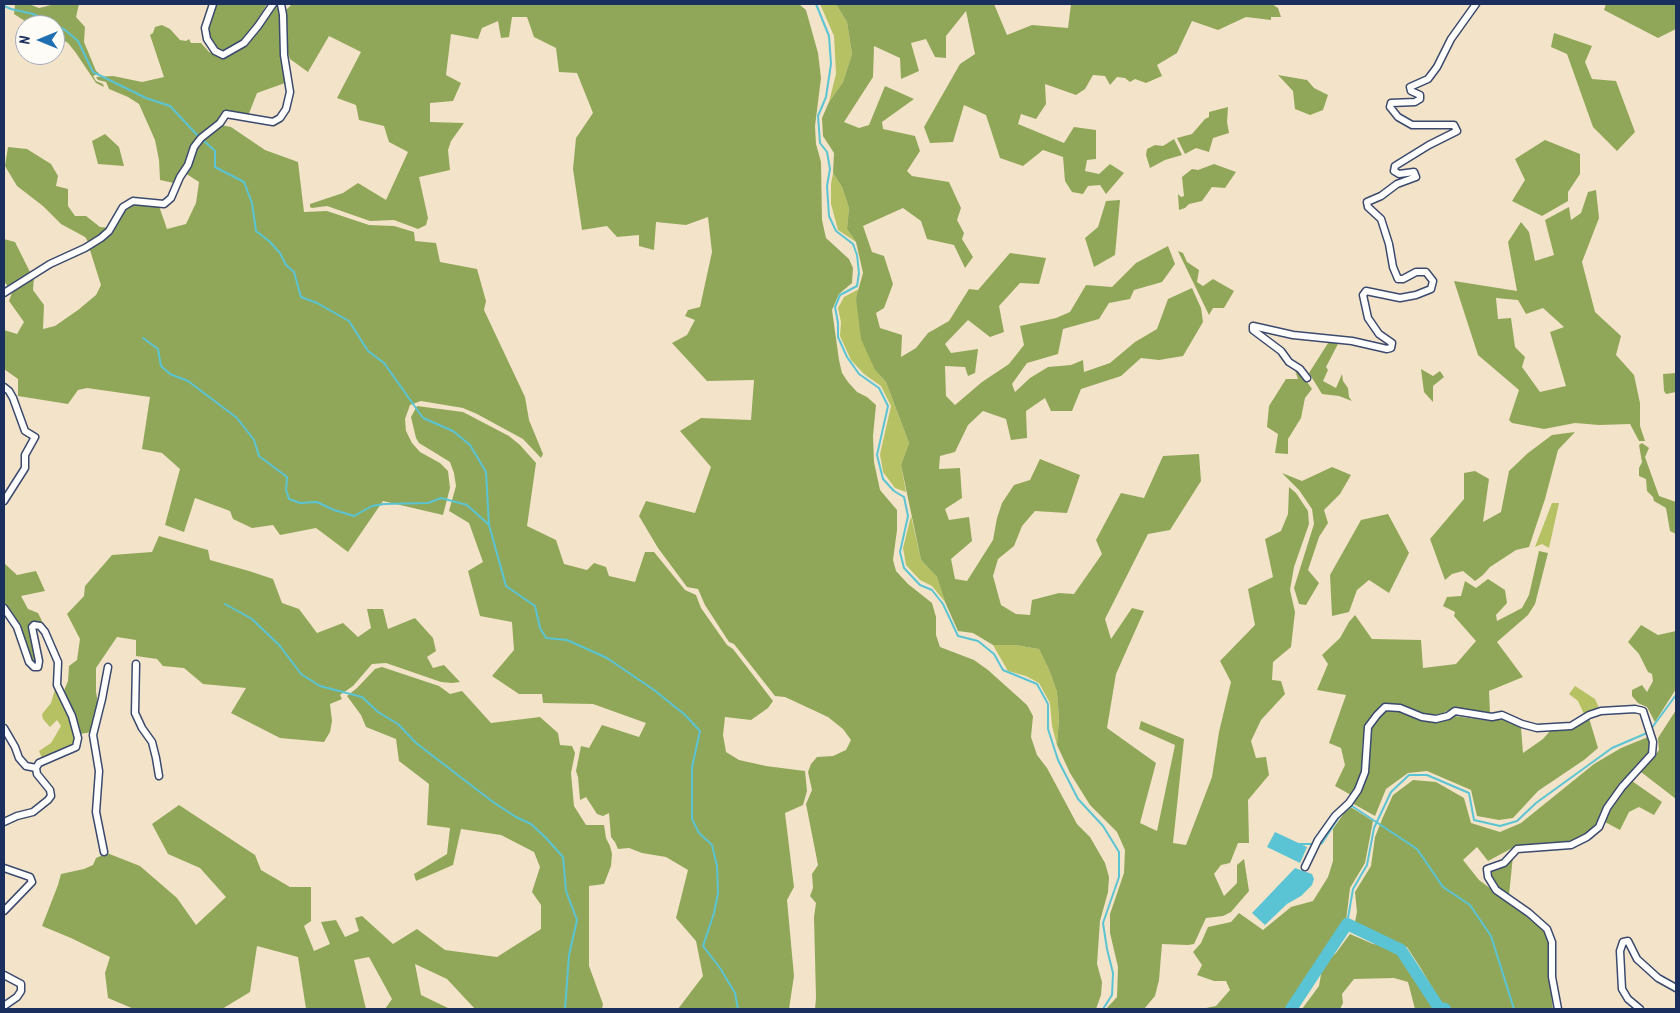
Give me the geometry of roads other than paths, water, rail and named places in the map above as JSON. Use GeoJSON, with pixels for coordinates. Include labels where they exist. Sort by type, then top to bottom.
{"type":"FeatureCollection","features":[{"type":"Feature","properties":{"kind":"street"},"geometry":{"type":"LineString","coordinates":[[213,4],[205,28],[207,38],[215,51],[223,55],[244,43],[273,4]]}},
{"type":"Feature","properties":{"kind":"street"},"geometry":{"type":"LineString","coordinates":[[4,293],[50,264],[85,248],[101,238],[109,231],[123,207],[133,201],[164,204],[171,198],[180,177],[188,165],[194,147],[201,138],[220,123],[226,114],[273,122],[280,118],[286,109],[290,92],[284,55],[281,4]]}},
{"type":"Feature","properties":{"kind":"street"},"geometry":{"type":"LineString","coordinates":[[1307,378],[1300,369],[1289,362],[1281,350],[1253,330],[1252,326],[1293,334],[1352,341],[1386,349],[1391,348],[1392,343],[1379,334],[1368,318],[1363,295],[1366,291],[1400,298],[1416,295],[1431,289],[1433,281],[1426,272],[1416,272],[1403,279],[1398,279],[1393,267],[1389,244],[1381,219],[1368,207],[1367,202],[1381,196],[1397,184],[1416,177],[1414,172],[1399,174],[1394,171],[1395,166],[1428,145],[1457,130],[1454,126],[1412,125],[1398,117],[1390,107],[1391,103],[1415,102],[1420,99],[1420,95],[1411,91],[1410,87],[1428,80],[1451,39],[1476,4]]}},
{"type":"Feature","properties":{"kind":"street"},"geometry":{"type":"LineString","coordinates":[[4,387],[9,390],[13,398],[25,431],[35,437],[25,455],[25,468],[4,501]]}},
{"type":"Feature","properties":{"kind":"street"},"geometry":{"type":"LineString","coordinates":[[4,608],[17,627],[29,662],[34,667],[38,667],[39,661],[32,627],[34,625],[40,626],[45,632],[58,662],[57,685],[72,716],[78,738],[76,747],[39,763],[36,768],[37,774],[50,790],[51,796],[32,812],[16,816],[4,822]]}},
{"type":"Feature","properties":{"kind":"street"},"geometry":{"type":"LineString","coordinates":[[136,664],[135,713],[142,728],[152,742],[158,776]]}},
{"type":"Feature","properties":{"kind":"street"},"geometry":{"type":"LineString","coordinates":[[104,852],[96,812],[99,771],[93,735],[108,667]]}},
{"type":"Feature","properties":{"kind":"street"},"geometry":{"type":"LineString","coordinates":[[1305,867],[1318,840],[1335,816],[1349,803],[1358,790],[1365,772],[1368,727],[1385,707],[1400,708],[1422,718],[1436,719],[1455,712],[1492,718],[1502,715],[1537,728],[1571,726],[1589,714],[1601,711],[1635,709],[1643,712],[1653,742],[1652,754],[1622,787],[1607,808],[1599,827],[1587,837],[1572,845],[1517,849],[1504,863],[1487,869],[1488,877],[1496,890],[1529,913],[1547,929],[1552,942],[1552,977],[1558,1009]]}},
{"type":"Feature","properties":{"kind":"street"},"geometry":{"type":"LineString","coordinates":[[4,728],[12,740],[19,758],[26,766],[36,768]]}},
{"type":"Feature","properties":{"kind":"street"},"geometry":{"type":"LineString","coordinates":[[4,868],[30,877],[32,882],[4,911]]}},
{"type":"Feature","properties":{"kind":"street"},"geometry":{"type":"LineString","coordinates":[[1640,1009],[1628,1000],[1622,988],[1620,951],[1623,942],[1628,941],[1637,959],[1658,978],[1676,988]]}},
{"type":"Feature","properties":{"kind":"street"},"geometry":{"type":"LineString","coordinates":[[4,975],[20,984],[21,991],[17,997],[4,1006]]}},
{"type":"Feature","properties":{"kind":"water"},"geometry":{"type":"Polygon","coordinates":[[[1275,832],[1307,847],[1300,863],[1267,847],[1275,832]]]}},
{"type":"Feature","properties":{"kind":"water"},"geometry":{"type":"Polygon","coordinates":[[[1295,868],[1312,874],[1314,879],[1312,885],[1301,896],[1287,904],[1265,925],[1252,913],[1295,868]]]}},
{"type":"Feature","properties":{"kind":"waterway"},"geometry":{"type":"LineString","coordinates":[[816,4],[829,36],[831,64],[826,97],[818,116],[820,143],[827,152],[830,169],[827,186],[829,216],[836,231],[853,244],[857,255],[859,273],[857,286],[840,295],[835,307],[838,337],[847,357],[859,374],[879,388],[888,406],[877,455],[883,479],[894,491],[904,497],[908,516],[900,552],[904,568],[920,585],[932,590],[943,604],[958,636],[978,641],[994,654],[1003,670],[1037,684],[1048,704],[1048,729],[1058,760],[1078,799],[1103,826],[1119,852],[1119,877],[1103,923],[1113,973],[1112,995],[1103,1009]]}},
{"type":"Feature","properties":{"kind":"waterway"},"geometry":{"type":"LineString","coordinates":[[4,6],[33,14],[65,30],[78,41],[93,72],[146,98],[170,106],[199,137]]}},
{"type":"Feature","properties":{"kind":"waterway"},"geometry":{"type":"LineString","coordinates":[[203,140],[215,151],[215,167],[244,182],[252,203],[256,231],[269,241],[280,253],[286,265],[294,272],[301,297],[317,303],[349,321],[368,351],[384,363],[423,418],[453,431],[470,445],[486,472],[489,525],[506,586],[535,606],[540,628],[546,638],[567,640],[607,658],[654,690],[684,714],[700,731],[692,767],[692,819],[699,833],[712,845],[717,866],[718,893],[714,913],[703,946],[720,968],[735,993],[738,1009]]}},
{"type":"Feature","properties":{"kind":"waterway"},"geometry":{"type":"LineString","coordinates":[[143,338],[158,349],[161,366],[170,374],[188,381],[237,418],[254,440],[259,456],[287,477],[286,490],[289,499],[300,503],[317,502],[354,516],[372,506],[428,503],[441,498],[467,505],[488,524]]}},
{"type":"Feature","properties":{"kind":"waterway"},"geometry":{"type":"LineString","coordinates":[[225,604],[252,619],[280,646],[301,674],[320,686],[362,697],[378,712],[398,724],[416,743],[493,802],[531,824],[563,857],[566,891],[577,920],[569,955],[565,1009]]}},
{"type":"Feature","properties":{"kind":"waterway"},"geometry":{"type":"LineString","coordinates":[[1651,729],[1676,695]]}},
{"type":"Feature","properties":{"kind":"waterway"},"geometry":{"type":"LineString","coordinates":[[1347,924],[1353,889],[1367,865],[1374,828],[1391,792],[1409,775],[1427,775],[1469,793],[1474,820],[1500,826],[1517,821],[1536,803],[1612,748],[1647,733]]}},
{"type":"Feature","properties":{"kind":"waterway"},"geometry":{"type":"LineString","coordinates":[[1345,811],[1352,806],[1417,849],[1443,887],[1470,905],[1491,936],[1514,1009]]}},
{"type":"Feature","properties":{"kind":"waterway"},"geometry":{"type":"LineString","coordinates":[[1319,844],[1322,843],[1341,814]]}},
{"type":"Feature","properties":{"kind":"waterway"},"geometry":{"type":"LineString","coordinates":[[1299,844],[1314,844]]}},
{"type":"Feature","properties":{"kind":"waterway"},"geometry":{"type":"LineString","coordinates":[[1291,1009],[1347,924],[1401,950],[1439,1008],[1445,1009]]}}]}
